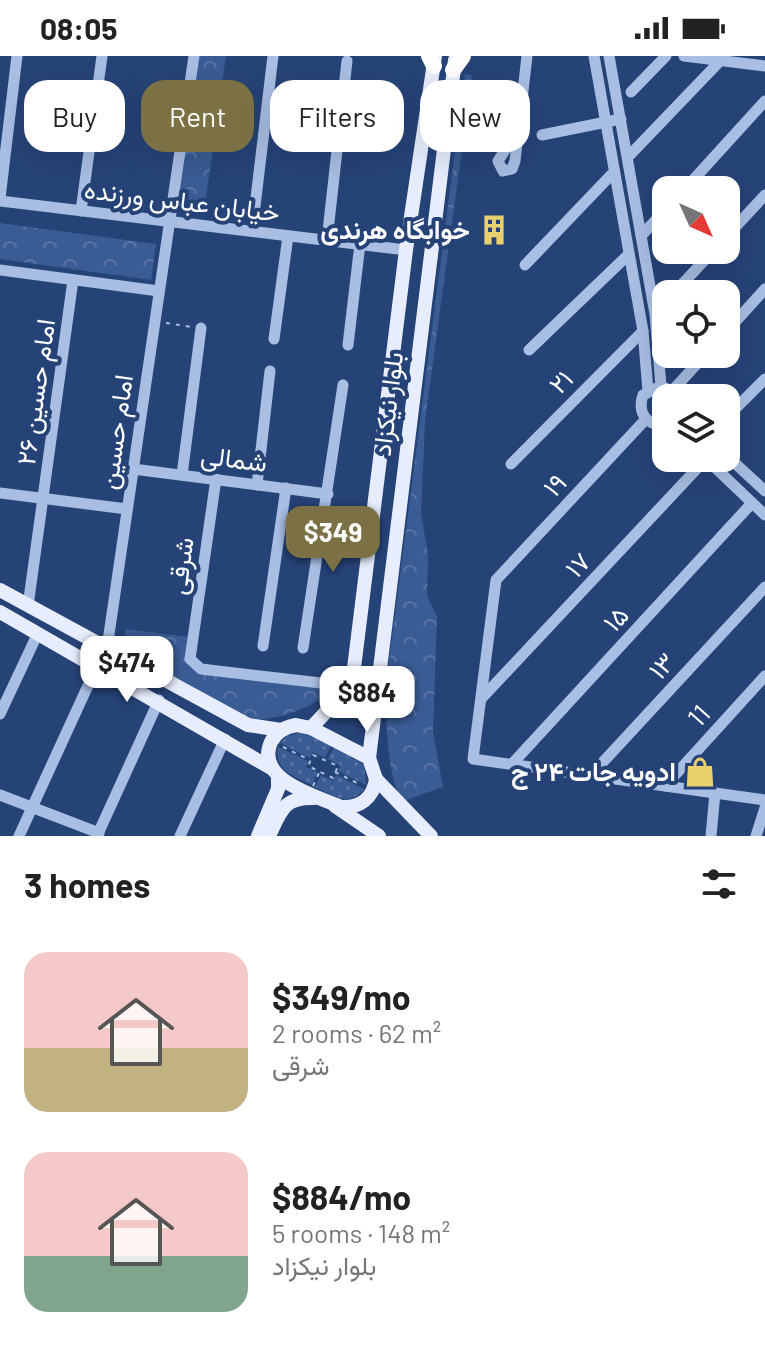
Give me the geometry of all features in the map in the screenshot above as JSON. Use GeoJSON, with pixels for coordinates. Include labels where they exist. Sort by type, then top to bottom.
{"type":"FeatureCollection","features":[{"type":"Feature","properties":{"kind":"main road","name":"بلوار نیکزاد"},"geometry":{"type":"LineString","coordinates":[[352,684],[433,59]]}},
{"type":"Feature","properties":{"kind":"main road","name":"بلوار نیکزاد"},"geometry":{"type":"LineString","coordinates":[[369,758],[457,61]]}},
{"type":"Feature","properties":{"kind":"main road"},"geometry":{"type":"LineString","coordinates":[[406,250],[431,253]]}},
{"type":"Feature","properties":{"kind":"main road"},"geometry":{"type":"LineString","coordinates":[[0,590],[248,725],[276,736]]}},
{"type":"Feature","properties":{"kind":"main road"},"geometry":{"type":"LineString","coordinates":[[0,612],[225,739],[321,798],[370,834]]}},
{"type":"Feature","properties":{"kind":"main road"},"geometry":{"type":"LineString","coordinates":[[97,666],[107,648]]}},
{"type":"Feature","properties":{"kind":"main road"},"geometry":{"type":"LineString","coordinates":[[311,728],[352,684],[363,692],[377,691]]}},
{"type":"Feature","properties":{"kind":"main road"},"geometry":{"type":"LineString","coordinates":[[258,836],[278,789],[268,753],[276,736],[296,725],[311,728],[369,758],[374,785],[431,836]]}},
{"type":"Feature","properties":{"kind":"main road"},"geometry":{"type":"LineString","coordinates":[[269,836],[284,804],[291,799],[321,798],[345,808],[356,806],[374,785]]}},
{"type":"Feature","properties":{"kind":"street"},"geometry":{"type":"LineString","coordinates":[[0,200],[17,56]]}},
{"type":"Feature","properties":{"kind":"street"},"geometry":{"type":"LineString","coordinates":[[81,211],[102,56]]}},
{"type":"Feature","properties":{"kind":"street","name":"امام حسین"},"geometry":{"type":"LineString","coordinates":[[107,648],[194,56]]}},
{"type":"Feature","properties":{"kind":"street"},"geometry":{"type":"LineString","coordinates":[[252,231],[273,56]]}},
{"type":"Feature","properties":{"kind":"street"},"geometry":{"type":"LineString","coordinates":[[524,80],[527,56]]}},
{"type":"Feature","properties":{"kind":"street"},"geometry":{"type":"LineString","coordinates":[[594,56],[612,174],[643,331],[648,391],[641,408],[646,419],[652,423]]}},
{"type":"Feature","properties":{"kind":"street"},"geometry":{"type":"LineString","coordinates":[[609,56],[652,297]]}},
{"type":"Feature","properties":{"kind":"street"},"geometry":{"type":"LineString","coordinates":[[631,92],[666,56]]}},
{"type":"Feature","properties":{"kind":"street"},"geometry":{"type":"LineString","coordinates":[[684,56],[765,66]]}},
{"type":"Feature","properties":{"kind":"street"},"geometry":{"type":"LineString","coordinates":[[628,157],[721,60]]}},
{"type":"Feature","properties":{"kind":"street"},"geometry":{"type":"LineString","coordinates":[[327,240],[347,61]]}},
{"type":"Feature","properties":{"kind":"street"},"geometry":{"type":"LineString","coordinates":[[697,176],[765,101]]}},
{"type":"Feature","properties":{"kind":"street"},"geometry":{"type":"LineString","coordinates":[[542,135],[621,119]]}},
{"type":"Feature","properties":{"kind":"street"},"geometry":{"type":"LineString","coordinates":[[525,265],[612,174]]}},
{"type":"Feature","properties":{"kind":"street"},"geometry":{"type":"LineString","coordinates":[[740,222],[764,197]]}},
{"type":"Feature","properties":{"kind":"street","name":"خیابان عباس ورزنده"},"geometry":{"type":"LineString","coordinates":[[0,200],[406,250]]}},
{"type":"Feature","properties":{"kind":"street"},"geometry":{"type":"LineString","coordinates":[[641,236],[652,224]]}},
{"type":"Feature","properties":{"kind":"street"},"geometry":{"type":"LineString","coordinates":[[274,339],[288,236]]}},
{"type":"Feature","properties":{"kind":"street"},"geometry":{"type":"LineString","coordinates":[[348,345],[360,244]]}},
{"type":"Feature","properties":{"kind":"street"},"geometry":{"type":"LineString","coordinates":[[529,350],[628,255]]}},
{"type":"Feature","properties":{"kind":"street"},"geometry":{"type":"LineString","coordinates":[[686,280],[701,264]]}},
{"type":"Feature","properties":{"kind":"street"},"geometry":{"type":"LineString","coordinates":[[0,270],[159,291]]}},
{"type":"Feature","properties":{"kind":"street","name":"امام حسین ۲۶"},"geometry":{"type":"LineString","coordinates":[[28,606],[73,280]]}},
{"type":"Feature","properties":{"kind":"street"},"geometry":{"type":"LineString","coordinates":[[740,317],[765,289]]}},
{"type":"Feature","properties":{"kind":"street"},"geometry":{"type":"LineString","coordinates":[[182,475],[201,328]]}},
{"type":"Feature","properties":{"kind":"street","name":"۲۱"},"geometry":{"type":"LineString","coordinates":[[511,464],[643,331]]}},
{"type":"Feature","properties":{"kind":"street"},"geometry":{"type":"LineString","coordinates":[[678,384],[693,368]]}},
{"type":"Feature","properties":{"kind":"street"},"geometry":{"type":"LineString","coordinates":[[257,485],[270,371]]}},
{"type":"Feature","properties":{"kind":"street"},"geometry":{"type":"LineString","coordinates":[[740,404],[765,379]]}},
{"type":"Feature","properties":{"kind":"street"},"geometry":{"type":"LineString","coordinates":[[303,648],[343,385]]}},
{"type":"Feature","properties":{"kind":"street"},"geometry":{"type":"LineString","coordinates":[[648,391],[652,391]]}},
{"type":"Feature","properties":{"kind":"street","name":"۱۹"},"geometry":{"type":"LineString","coordinates":[[481,699],[496,580],[646,419]]}},
{"type":"Feature","properties":{"kind":"street"},"geometry":{"type":"LineString","coordinates":[[740,468],[760,487],[765,473]]}},
{"type":"Feature","properties":{"kind":"street","name":"شمالی"},"geometry":{"type":"LineString","coordinates":[[133,469],[328,494]]}},
{"type":"Feature","properties":{"kind":"street","name":"۱۷"},"geometry":{"type":"LineString","coordinates":[[481,699],[692,472]]}},
{"type":"Feature","properties":{"kind":"street"},"geometry":{"type":"LineString","coordinates":[[720,472],[765,515]]}},
{"type":"Feature","properties":{"kind":"street","name":"شرقی"},"geometry":{"type":"LineString","coordinates":[[216,479],[190,659],[201,669],[321,683]]}},
{"type":"Feature","properties":{"kind":"street"},"geometry":{"type":"LineString","coordinates":[[263,646],[286,488]]}},
{"type":"Feature","properties":{"kind":"street"},"geometry":{"type":"LineString","coordinates":[[0,493],[127,509]]}},
{"type":"Feature","properties":{"kind":"street","name":"۱۵"},"geometry":{"type":"LineString","coordinates":[[512,764],[752,503]]}},
{"type":"Feature","properties":{"kind":"street","name":"۱۳"},"geometry":{"type":"LineString","coordinates":[[591,775],[765,587]]}},
{"type":"Feature","properties":{"kind":"street"},"geometry":{"type":"LineString","coordinates":[[0,714],[38,633]]}},
{"type":"Feature","properties":{"kind":"street"},"geometry":{"type":"LineString","coordinates":[[19,836],[97,666]]}},
{"type":"Feature","properties":{"kind":"street","name":"11"},"geometry":{"type":"LineString","coordinates":[[665,786],[765,676]]}},
{"type":"Feature","properties":{"kind":"street"},"geometry":{"type":"LineString","coordinates":[[481,699],[473,759],[765,800]]}},
{"type":"Feature","properties":{"kind":"street"},"geometry":{"type":"LineString","coordinates":[[0,795],[98,834],[159,700]]}},
{"type":"Feature","properties":{"kind":"street"},"geometry":{"type":"LineString","coordinates":[[180,836],[225,739]]}},
{"type":"Feature","properties":{"kind":"street"},"geometry":{"type":"LineString","coordinates":[[711,836],[715,793]]}},
{"type":"Feature","properties":{"kind":"street"},"geometry":{"type":"LineString","coordinates":[[756,836],[765,808]]}},
{"type":"Feature","properties":{"kind":"path"},"geometry":{"type":"LineString","coordinates":[[155,321],[201,328]]}},
{"type":"Feature","properties":{"kind":"path"},"geometry":{"type":"LineString","coordinates":[[276,736],[311,760]]}},
{"type":"Feature","properties":{"kind":"path"},"geometry":{"type":"LineString","coordinates":[[313,755],[338,766],[333,778],[320,772],[308,766],[313,755]]}},
{"type":"Feature","properties":{"kind":"path"},"geometry":{"type":"LineString","coordinates":[[320,772],[321,798]]}},
{"type":"Feature","properties":{"kind":"path"},"geometry":{"type":"LineString","coordinates":[[335,772],[374,785]]}},
{"type":"Feature","properties":{"kind":"green space"},"geometry":{"type":"Polygon","coordinates":[[[198,56],[226,56],[223,80],[195,80],[198,56]]]}},
{"type":"Feature","properties":{"kind":"green space"},"geometry":{"type":"Polygon","coordinates":[[[185,152],[212,152],[204,212],[177,209],[185,152]]]}},
{"type":"Feature","properties":{"kind":"green space"},"geometry":{"type":"Polygon","coordinates":[[[455,152],[462,152],[425,421],[421,513],[428,554],[427,596],[437,616],[433,732],[443,787],[403,801],[390,764],[385,692],[455,152]]]}},
{"type":"Feature","properties":{"kind":"green space"},"geometry":{"type":"Polygon","coordinates":[[[0,223],[156,244],[151,280],[0,259],[0,223]]]}},
{"type":"Feature","properties":{"kind":"green space"},"geometry":{"type":"Polygon","coordinates":[[[126,629],[188,637],[187,662],[197,670],[338,687],[296,711],[249,720],[122,649],[126,629]]]}},
{"type":"Feature","properties":{"kind":"green space"},"geometry":{"type":"Polygon","coordinates":[[[301,732],[331,745],[325,758],[313,752],[310,758],[280,743],[287,736],[301,732]]]}},
{"type":"Feature","properties":{"kind":"green space"},"geometry":{"type":"Polygon","coordinates":[[[278,747],[308,761],[306,767],[317,773],[312,785],[282,767],[278,747]]]}},
{"type":"Feature","properties":{"kind":"green space"},"geometry":{"type":"Polygon","coordinates":[[[334,747],[364,765],[366,785],[338,771],[340,765],[328,759],[334,747]]]}},
{"type":"Feature","properties":{"kind":"green space"},"geometry":{"type":"Polygon","coordinates":[[[321,775],[333,781],[336,775],[364,789],[353,798],[334,796],[315,787],[321,775]]]}},
{"type":"Feature","properties":{"kind":"place","name":"خوابگاه هرندی"},"geometry":{"type":"Point","coordinates":[494,230]}},
{"type":"Feature","properties":{"kind":"place","name":"ادویه جات ۲۴ ج"},"geometry":{"type":"Point","coordinates":[700,772]}}]}
